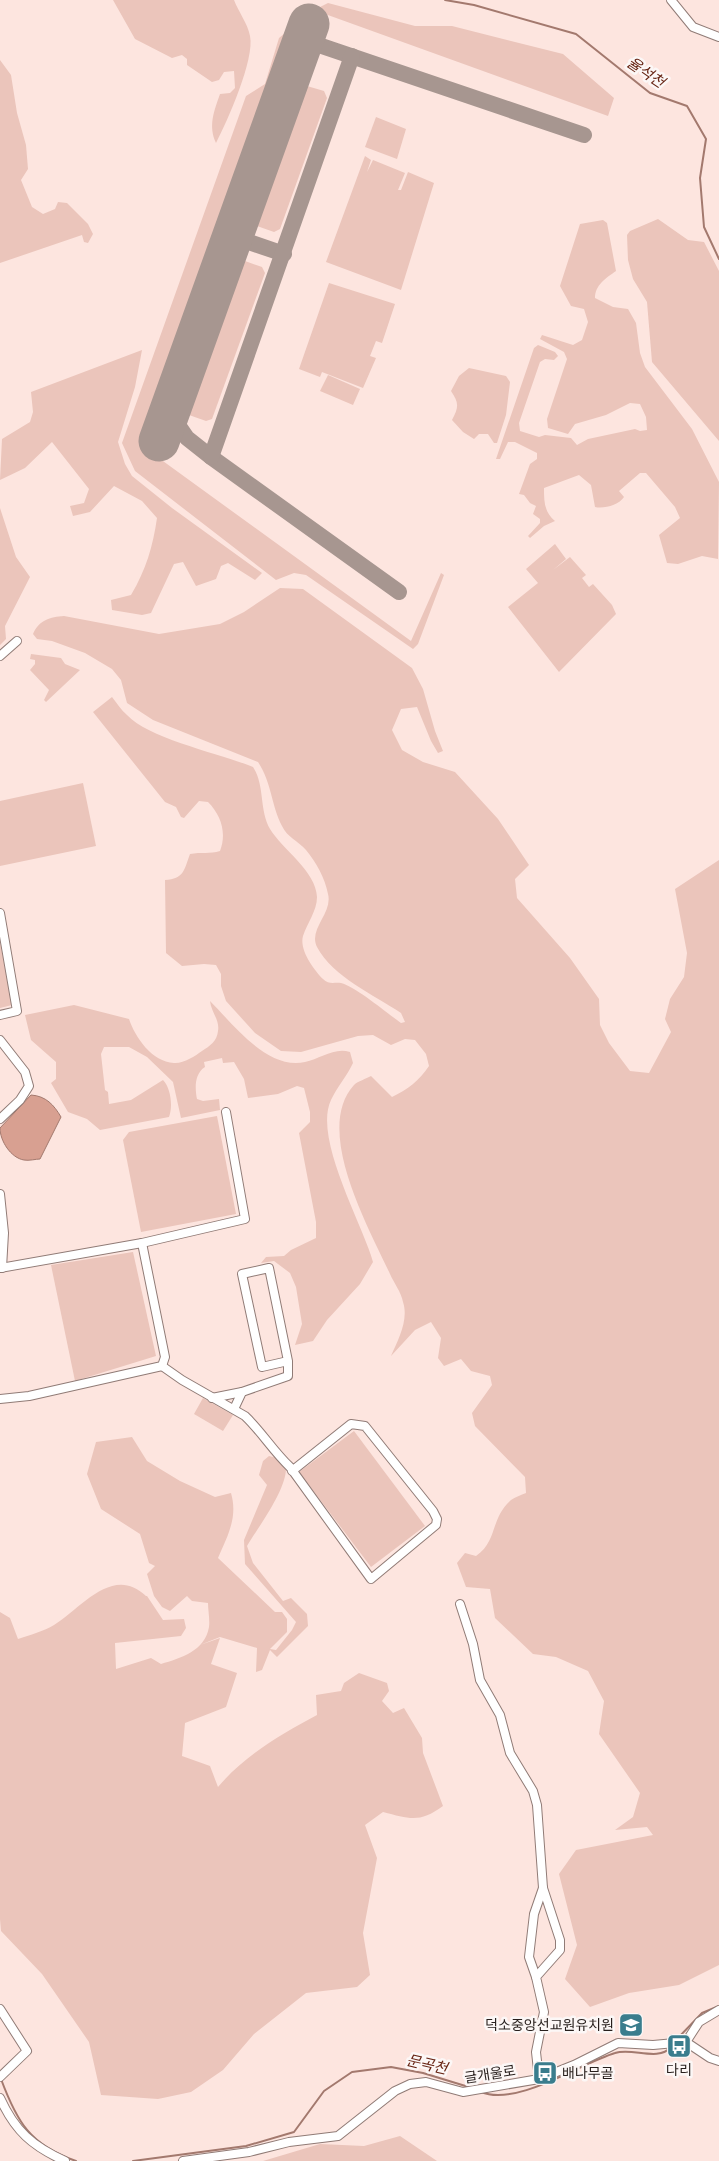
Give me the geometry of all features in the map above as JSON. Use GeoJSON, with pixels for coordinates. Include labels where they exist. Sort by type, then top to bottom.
{"type":"FeatureCollection","features":[{"type":"Feature","properties":{"kind":"street"},"geometry":{"type":"LineString","coordinates":[[671,0],[693,27],[719,37]]}},
{"type":"Feature","properties":{"kind":"street"},"geometry":{"type":"LineString","coordinates":[[0,656],[17,641]]}},
{"type":"Feature","properties":{"kind":"street"},"geometry":{"type":"LineString","coordinates":[[0,913],[17,1011],[0,1015]]}},
{"type":"Feature","properties":{"kind":"street"},"geometry":{"type":"LineString","coordinates":[[0,1040],[25,1072],[29,1086],[20,1100],[0,1119]]}},
{"type":"Feature","properties":{"kind":"street"},"geometry":{"type":"LineString","coordinates":[[0,1194],[4,1233],[1,1268],[142,1243],[246,1219],[226,1112]]}},
{"type":"Feature","properties":{"kind":"street"},"geometry":{"type":"LineString","coordinates":[[142,1243],[164,1357],[162,1366]]}},
{"type":"Feature","properties":{"kind":"street"},"geometry":{"type":"LineString","coordinates":[[212,1398],[242,1392],[288,1376],[288,1361],[269,1268],[242,1274],[262,1367],[288,1361]]}},
{"type":"Feature","properties":{"kind":"street"},"geometry":{"type":"LineString","coordinates":[[0,1399],[29,1396],[162,1366],[212,1398],[234,1409],[253,1423],[274,1452],[292,1471],[371,1579],[436,1525],[437,1519],[433,1511],[365,1426],[357,1423],[351,1424],[292,1471]]}},
{"type":"Feature","properties":{"kind":"street"},"geometry":{"type":"LineString","coordinates":[[234,1409],[242,1392]]}},
{"type":"Feature","properties":{"kind":"street"},"geometry":{"type":"LineString","coordinates":[[460,1604],[473,1644],[480,1680],[500,1715],[510,1752],[533,1791],[537,1805],[543,1888],[560,1940],[560,1950],[536,1977]]}},
{"type":"Feature","properties":{"kind":"street"},"geometry":{"type":"LineString","coordinates":[[539,2078],[536,2052],[544,2012],[529,1957],[534,1914],[543,1888]]}},
{"type":"Feature","properties":{"kind":"street"},"geometry":{"type":"LineString","coordinates":[[0,2009],[27,2051],[2,2075]]}},
{"type":"Feature","properties":{"kind":"street"},"geometry":{"type":"LineString","coordinates":[[719,2010],[699,2022],[682,2043],[719,2061]]}},
{"type":"Feature","properties":{"kind":"street","name":"글개울로"},"geometry":{"type":"LineString","coordinates":[[183,2161],[237,2157],[289,2142],[338,2136],[395,2091],[410,2084],[426,2082],[464,2092],[539,2078],[574,2066],[618,2043],[682,2043]]}},
{"type":"Feature","properties":{"kind":"street"},"geometry":{"type":"LineString","coordinates":[[0,2098],[13,2124],[20,2132],[47,2153],[65,2161]]}},
{"type":"Feature","properties":{"kind":"shaded area"},"geometry":{"type":"Polygon","coordinates":[[[113,0],[234,0],[249,31],[250,46],[239,90],[216,143],[212,131],[214,112],[220,94],[230,93],[235,88],[234,71],[224,72],[219,80],[212,82],[187,65],[187,59],[182,55],[172,58],[135,39],[113,0]]]}},
{"type":"Feature","properties":{"kind":"shaded area"},"geometry":{"type":"Polygon","coordinates":[[[328,3],[415,26],[452,26],[563,54],[614,98],[608,116],[314,10],[328,3]]]}},
{"type":"Feature","properties":{"kind":"shaded area"},"geometry":{"type":"Polygon","coordinates":[[[314,10],[293,29],[145,448],[411,641],[441,573],[444,575],[418,644],[413,649],[306,575],[294,573],[276,580],[135,471],[122,443],[246,96],[265,84],[279,38],[314,10]]]}},
{"type":"Feature","properties":{"kind":"shaded area"},"geometry":{"type":"Polygon","coordinates":[[[0,60],[11,75],[17,113],[26,145],[28,169],[21,180],[32,207],[43,214],[55,209],[58,202],[67,203],[88,224],[93,234],[88,243],[84,242],[82,235],[0,263],[0,60]]]}},
{"type":"Feature","properties":{"kind":"shaded area"},"geometry":{"type":"Polygon","coordinates":[[[307,86],[324,91],[327,98],[280,229],[274,232],[257,226],[255,220],[302,89],[307,86]]]}},
{"type":"Feature","properties":{"kind":"shaded area"},"geometry":{"type":"Polygon","coordinates":[[[376,117],[406,129],[397,159],[365,147],[376,117]]]}},
{"type":"Feature","properties":{"kind":"shaded area"},"geometry":{"type":"Polygon","coordinates":[[[365,156],[371,160],[367,172],[373,160],[405,173],[398,190],[401,190],[408,172],[434,183],[401,290],[326,262],[365,156]]]}},
{"type":"Feature","properties":{"kind":"shaded area"},"geometry":{"type":"Polygon","coordinates":[[[658,219],[688,240],[704,242],[719,271],[719,441],[652,362],[647,302],[633,279],[628,260],[627,235],[630,231],[658,219]]]}},
{"type":"Feature","properties":{"kind":"shaded area"},"geometry":{"type":"Polygon","coordinates":[[[603,220],[607,223],[616,271],[599,286],[595,293],[595,298],[613,307],[628,309],[636,323],[640,353],[645,367],[692,429],[719,482],[718,559],[702,556],[678,564],[667,563],[659,535],[680,518],[675,507],[646,473],[640,473],[619,491],[624,497],[622,500],[607,507],[595,507],[591,485],[579,475],[544,488],[547,510],[555,521],[544,526],[530,538],[528,536],[540,523],[540,519],[533,514],[536,506],[530,503],[524,495],[519,494],[530,464],[537,459],[537,453],[515,442],[508,442],[500,459],[496,459],[534,348],[538,345],[555,352],[558,356],[554,360],[545,359],[540,362],[519,423],[520,431],[539,437],[545,435],[571,438],[577,445],[588,439],[635,429],[640,431],[647,430],[646,417],[640,404],[630,403],[606,415],[575,424],[568,434],[548,428],[547,419],[567,359],[564,352],[540,339],[542,335],[573,345],[582,340],[588,322],[584,309],[571,306],[560,286],[580,224],[603,220]]]}},
{"type":"Feature","properties":{"kind":"shaded area"},"geometry":{"type":"Polygon","coordinates":[[[245,261],[262,267],[265,273],[212,419],[206,421],[189,415],[188,408],[240,263],[245,261]]]}},
{"type":"Feature","properties":{"kind":"shaded area"},"geometry":{"type":"Polygon","coordinates":[[[329,283],[395,304],[382,343],[376,341],[370,356],[376,358],[363,388],[322,372],[320,377],[299,369],[329,283]]]}},
{"type":"Feature","properties":{"kind":"shaded area"},"geometry":{"type":"Polygon","coordinates":[[[142,350],[135,387],[118,442],[125,464],[132,476],[172,508],[262,573],[255,580],[228,563],[221,566],[216,579],[196,586],[183,562],[174,564],[151,613],[142,615],[112,610],[111,600],[131,595],[148,558],[157,518],[142,501],[114,486],[90,512],[73,516],[70,506],[84,503],[89,489],[52,442],[25,468],[0,480],[2,439],[30,422],[33,412],[31,392],[142,350]]]}},
{"type":"Feature","properties":{"kind":"shaded area"},"geometry":{"type":"Polygon","coordinates":[[[469,368],[506,376],[510,382],[506,415],[497,443],[494,443],[488,434],[479,434],[474,439],[463,432],[452,420],[457,405],[451,391],[459,376],[469,368]]]}},
{"type":"Feature","properties":{"kind":"shaded area"},"geometry":{"type":"Polygon","coordinates":[[[328,375],[360,389],[353,405],[320,391],[328,375]]]}},
{"type":"Feature","properties":{"kind":"shaded area"},"geometry":{"type":"Polygon","coordinates":[[[0,508],[16,557],[30,577],[5,626],[6,639],[0,645],[0,508]]]}},
{"type":"Feature","properties":{"kind":"shaded area"},"geometry":{"type":"Polygon","coordinates":[[[555,544],[566,559],[553,570],[570,557],[586,575],[582,578],[589,587],[593,584],[612,605],[616,614],[559,672],[508,607],[538,583],[526,569],[555,544]]]}},
{"type":"Feature","properties":{"kind":"shaded area"},"geometry":{"type":"Polygon","coordinates":[[[280,588],[303,589],[412,668],[423,689],[443,751],[438,753],[417,707],[401,709],[392,730],[402,750],[423,762],[455,772],[498,819],[529,865],[515,879],[517,898],[570,958],[599,999],[600,1025],[609,1043],[630,1071],[649,1073],[671,1032],[665,1019],[670,999],[684,977],[687,953],[675,889],[719,860],[719,1965],[679,1985],[629,1993],[590,2007],[565,1979],[577,1945],[559,1874],[576,1850],[653,1835],[647,1827],[615,1830],[633,1817],[640,1793],[599,1734],[604,1701],[588,1671],[556,1657],[533,1654],[495,1618],[490,1589],[466,1587],[457,1563],[465,1553],[476,1556],[483,1550],[504,1507],[513,1499],[526,1493],[525,1477],[475,1426],[472,1413],[492,1385],[490,1376],[471,1371],[461,1359],[444,1366],[438,1358],[441,1338],[431,1322],[415,1330],[391,1356],[404,1323],[403,1302],[359,1206],[349,1179],[342,1152],[339,1127],[343,1104],[354,1085],[371,1076],[392,1097],[413,1084],[429,1066],[426,1054],[415,1040],[405,1039],[391,1045],[373,1035],[358,1036],[301,1052],[281,1051],[255,1033],[226,1001],[221,986],[221,974],[216,965],[182,966],[166,953],[165,880],[180,876],[190,854],[220,851],[223,838],[222,825],[213,807],[208,802],[199,801],[184,818],[181,817],[176,807],[165,802],[93,712],[112,697],[121,709],[137,724],[168,739],[253,767],[257,774],[264,814],[270,829],[275,837],[305,869],[315,887],[317,902],[302,941],[308,959],[325,981],[347,985],[401,1023],[405,1022],[401,1013],[343,976],[324,958],[317,947],[316,934],[329,901],[327,888],[320,870],[310,855],[282,826],[263,770],[258,762],[153,720],[127,703],[121,680],[112,669],[85,653],[52,641],[37,639],[33,634],[42,622],[54,617],[64,616],[159,634],[220,624],[244,612],[280,588]]]}},
{"type":"Feature","properties":{"kind":"shaded area"},"geometry":{"type":"Polygon","coordinates":[[[31,654],[61,658],[65,664],[80,670],[46,702],[44,700],[49,690],[30,670],[35,664],[35,660],[30,659],[31,654]]]}},
{"type":"Feature","properties":{"kind":"shaded area"},"geometry":{"type":"Polygon","coordinates":[[[83,783],[96,846],[0,866],[0,801],[83,783]]]}},
{"type":"Feature","properties":{"kind":"shaded area"},"geometry":{"type":"Polygon","coordinates":[[[0,942],[12,1005],[0,1008],[0,942]]]}},
{"type":"Feature","properties":{"kind":"shaded area"},"geometry":{"type":"Polygon","coordinates":[[[210,1001],[252,1044],[278,1059],[291,1063],[305,1062],[333,1052],[350,1052],[353,1063],[331,1100],[327,1116],[328,1136],[341,1181],[373,1262],[360,1284],[327,1320],[313,1341],[295,1345],[302,1324],[296,1287],[290,1273],[274,1261],[261,1263],[266,1257],[284,1256],[291,1250],[316,1238],[316,1222],[299,1133],[310,1122],[310,1112],[304,1088],[297,1086],[278,1094],[248,1098],[244,1079],[234,1062],[223,1063],[222,1058],[204,1062],[205,1067],[201,1070],[196,1082],[197,1099],[203,1101],[219,1099],[220,1110],[181,1118],[173,1082],[147,1057],[129,1047],[104,1047],[101,1054],[105,1090],[108,1092],[109,1104],[131,1100],[163,1080],[169,1093],[171,1108],[169,1117],[100,1130],[87,1119],[68,1112],[51,1083],[56,1079],[56,1062],[31,1040],[25,1015],[74,1005],[129,1019],[140,1041],[152,1053],[166,1062],[178,1063],[196,1055],[215,1040],[218,1023],[210,1001]]]}},
{"type":"Feature","properties":{"kind":"shaded area"},"geometry":{"type":"Polygon","coordinates":[[[31,1095],[41,1097],[49,1102],[61,1117],[40,1159],[26,1160],[19,1159],[7,1148],[0,1133],[0,1128],[31,1095]]]}},
{"type":"Feature","properties":{"kind":"shaded area"},"geometry":{"type":"Polygon","coordinates":[[[217,1116],[236,1214],[141,1232],[123,1140],[129,1132],[217,1116]]]}},
{"type":"Feature","properties":{"kind":"shaded area"},"geometry":{"type":"Polygon","coordinates":[[[133,1252],[156,1356],[75,1381],[51,1265],[133,1252]]]}},
{"type":"Feature","properties":{"kind":"shaded area"},"geometry":{"type":"Polygon","coordinates":[[[203,1398],[233,1415],[223,1431],[194,1414],[203,1398]]]}},
{"type":"Feature","properties":{"kind":"shaded area"},"geometry":{"type":"Polygon","coordinates":[[[354,1431],[425,1526],[371,1567],[299,1472],[354,1431]]]}},
{"type":"Feature","properties":{"kind":"shaded area"},"geometry":{"type":"Polygon","coordinates":[[[132,1437],[147,1461],[180,1481],[215,1497],[231,1493],[233,1518],[218,1558],[275,1612],[282,1612],[287,1619],[287,1632],[270,1649],[276,1650],[296,1622],[245,1564],[244,1540],[267,1485],[259,1475],[263,1461],[269,1456],[277,1458],[286,1467],[282,1486],[247,1546],[253,1563],[283,1601],[291,1598],[307,1614],[308,1626],[277,1657],[270,1650],[262,1670],[256,1672],[257,1648],[220,1637],[200,1645],[207,1635],[209,1627],[208,1603],[192,1601],[187,1596],[170,1611],[162,1607],[154,1596],[147,1574],[155,1566],[149,1563],[140,1534],[101,1509],[87,1474],[96,1442],[132,1437]]]}},
{"type":"Feature","properties":{"kind":"shaded area"},"geometry":{"type":"Polygon","coordinates":[[[122,1585],[134,1587],[147,1596],[163,1620],[184,1619],[186,1628],[181,1636],[115,1643],[116,1669],[151,1658],[161,1664],[191,1652],[200,1645],[220,1638],[211,1664],[237,1673],[226,1707],[185,1723],[182,1756],[210,1766],[218,1787],[251,1755],[317,1715],[316,1695],[341,1691],[344,1683],[359,1673],[387,1683],[389,1691],[382,1701],[393,1713],[404,1708],[422,1738],[423,1753],[443,1806],[428,1815],[414,1818],[383,1812],[365,1825],[377,1858],[363,1933],[370,1975],[357,1987],[306,1993],[254,2034],[223,2070],[191,2092],[158,2099],[101,2095],[89,2042],[42,1974],[1,1931],[0,1612],[10,1618],[18,1639],[54,1625],[98,1592],[122,1585]]]}},
{"type":"Feature","properties":{"kind":"shaded area"},"geometry":{"type":"Polygon","coordinates":[[[400,2136],[437,2161],[263,2161],[320,2144],[364,2146],[400,2136]]]}},
{"type":"Feature","properties":{"kind":"waterway","name":"율석천"},"geometry":{"type":"LineString","coordinates":[[445,0],[474,5],[576,34],[650,93],[687,106],[706,139],[700,178],[704,227],[719,259]]}},
{"type":"Feature","properties":{"kind":"waterway","name":"문곡천"},"geometry":{"type":"LineString","coordinates":[[677,2039],[702,2013],[719,2006]]}},
{"type":"Feature","properties":{"kind":"waterway","name":"문곡천"},"geometry":{"type":"LineString","coordinates":[[481,2092],[496,2095],[512,2094],[549,2082],[615,2053],[652,2054],[666,2051],[671,2047]]}},
{"type":"Feature","properties":{"kind":"waterway","name":"문곡천"},"geometry":{"type":"LineString","coordinates":[[133,2161],[246,2146],[294,2132],[324,2091],[352,2072],[391,2067],[423,2073],[472,2088]]}},
{"type":"Feature","properties":{"kind":"waterway","name":"문곡천"},"geometry":{"type":"LineString","coordinates":[[1,2079],[13,2108],[27,2130],[47,2147],[60,2155],[76,2161]]}},
{"type":"Feature","properties":{"kind":"taxiway"},"geometry":{"type":"LineString","coordinates":[[304,40],[584,135]]}},
{"type":"Feature","properties":{"kind":"taxiway"},"geometry":{"type":"LineString","coordinates":[[211,457],[352,56]]}},
{"type":"Feature","properties":{"kind":"taxiway"},"geometry":{"type":"LineString","coordinates":[[234,237],[284,254]]}},
{"type":"Feature","properties":{"kind":"taxiway"},"geometry":{"type":"LineString","coordinates":[[169,412],[187,438],[211,457],[399,592]]}},
{"type":"Feature","properties":{"kind":"runway"},"geometry":{"type":"LineString","coordinates":[[159,441],[309,24]]}},
{"type":"Feature","properties":{"kind":"place","name":"덕소중앙선교원유치원"},"geometry":{"type":"Point","coordinates":[631,2025]}},
{"type":"Feature","properties":{"kind":"place","name":"다리"},"geometry":{"type":"Point","coordinates":[679,2046]}},
{"type":"Feature","properties":{"kind":"place","name":"배나무골"},"geometry":{"type":"Point","coordinates":[545,2073]}}]}
